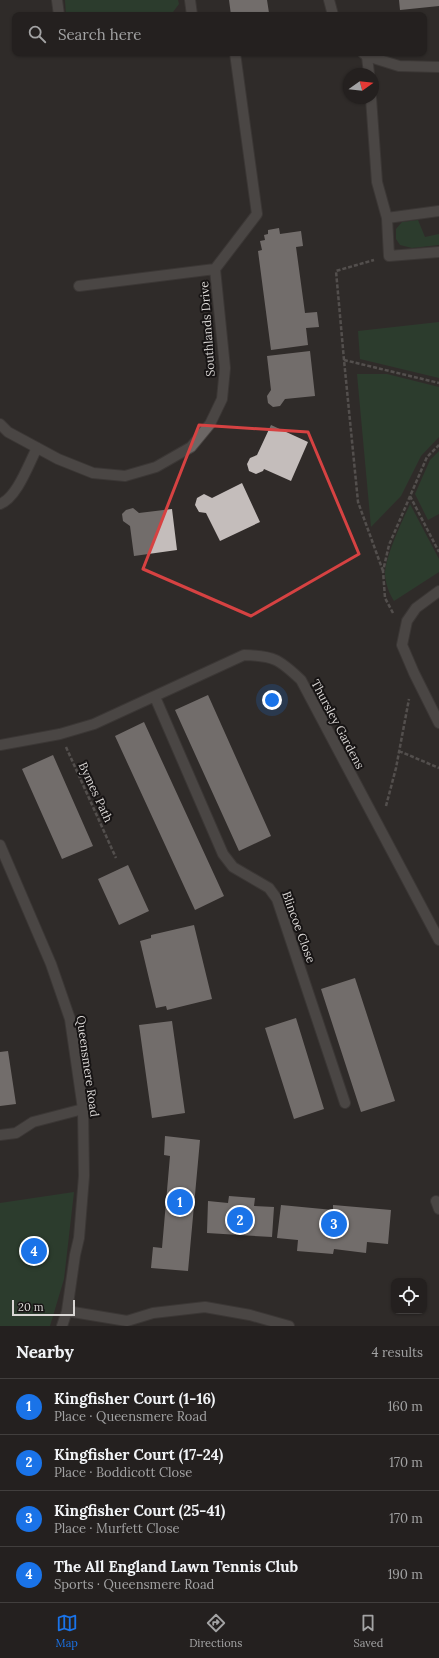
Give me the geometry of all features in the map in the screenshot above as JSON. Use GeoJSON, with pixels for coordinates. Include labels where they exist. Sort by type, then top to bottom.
{"type":"FeatureCollection","features":[{"type":"Feature","properties":{"kind":"street"},"geometry":{"type":"LineString","coordinates":[[57,0],[59,12]]}},
{"type":"Feature","properties":{"kind":"street"},"geometry":{"type":"LineString","coordinates":[[190,0],[192,12]]}},
{"type":"Feature","properties":{"kind":"street"},"geometry":{"type":"LineString","coordinates":[[329,0],[332,12]]}},
{"type":"Feature","properties":{"kind":"street"},"geometry":{"type":"LineString","coordinates":[[215,269],[257,214],[235,56]]}},
{"type":"Feature","properties":{"kind":"street"},"geometry":{"type":"LineString","coordinates":[[365,56],[368,68]]}},
{"type":"Feature","properties":{"kind":"street"},"geometry":{"type":"LineString","coordinates":[[371,56],[399,66],[439,66]]}},
{"type":"Feature","properties":{"kind":"street"},"geometry":{"type":"LineString","coordinates":[[371,104],[377,182],[387,218],[389,256],[439,252]]}},
{"type":"Feature","properties":{"kind":"street"},"geometry":{"type":"LineString","coordinates":[[387,218],[439,211]]}},
{"type":"Feature","properties":{"kind":"street","name":"Southlands Drive"},"geometry":{"type":"LineString","coordinates":[[0,424],[8,432],[58,459],[93,473],[125,476],[156,467],[191,447],[210,424],[222,398],[225,368],[215,269],[79,286]]}},
{"type":"Feature","properties":{"kind":"street"},"geometry":{"type":"LineString","coordinates":[[0,504],[7,500],[19,484],[37,448]]}},
{"type":"Feature","properties":{"kind":"street"},"geometry":{"type":"LineString","coordinates":[[439,591],[416,608],[407,622],[402,645],[439,723]]}},
{"type":"Feature","properties":{"kind":"street","name":"Thursley Gardens"},"geometry":{"type":"LineString","coordinates":[[0,745],[60,734],[94,724],[244,655],[264,656],[283,663],[301,680],[439,940]]}},
{"type":"Feature","properties":{"kind":"street","name":"Blincoe Close"},"geometry":{"type":"LineString","coordinates":[[155,697],[223,854],[233,867],[269,888],[277,899],[345,1103]]}},
{"type":"Feature","properties":{"kind":"street","name":"Queensmere Road"},"geometry":{"type":"LineString","coordinates":[[0,845],[52,964],[70,1019],[83,1110],[84,1176],[79,1238],[67,1311],[62,1326]]}},
{"type":"Feature","properties":{"kind":"street"},"geometry":{"type":"LineString","coordinates":[[0,1135],[16,1133],[33,1122],[83,1110]]}},
{"type":"Feature","properties":{"kind":"street"},"geometry":{"type":"LineString","coordinates":[[67,1311],[128,1323],[153,1313],[205,1307],[250,1315],[289,1326]]}},
{"type":"Feature","properties":{"kind":"path"},"geometry":{"type":"LineString","coordinates":[[389,256],[336,271],[358,502],[382,571],[385,598],[394,614],[407,622]]}},
{"type":"Feature","properties":{"kind":"path"},"geometry":{"type":"LineString","coordinates":[[344,360],[439,383]]}},
{"type":"Feature","properties":{"kind":"path"},"geometry":{"type":"LineString","coordinates":[[382,571],[389,545],[427,457],[439,445]]}},
{"type":"Feature","properties":{"kind":"path"},"geometry":{"type":"LineString","coordinates":[[410,496],[439,552]]}},
{"type":"Feature","properties":{"kind":"path"},"geometry":{"type":"LineString","coordinates":[[386,805],[399,751],[408,703]]}},
{"type":"Feature","properties":{"kind":"path","name":"Bymes Path"},"geometry":{"type":"LineString","coordinates":[[60,734],[116,858]]}},
{"type":"Feature","properties":{"kind":"path"},"geometry":{"type":"LineString","coordinates":[[399,751],[439,768]]}},
{"type":"Feature","properties":{"kind":"highlighted area"},"geometry":{"type":"Polygon","coordinates":[[[199,425],[308,432],[359,554],[251,616],[143,569],[199,425]]]}},
{"type":"Feature","properties":{"kind":"green space"},"geometry":{"type":"Polygon","coordinates":[[[65,0],[178,0],[179,4],[173,12],[66,12],[65,0]]]}},
{"type":"Feature","properties":{"kind":"green space"},"geometry":{"type":"Polygon","coordinates":[[[418,220],[425,237],[439,234],[439,245],[412,248],[400,245],[396,239],[396,229],[402,222],[418,220]]]}},
{"type":"Feature","properties":{"kind":"green space"},"geometry":{"type":"Polygon","coordinates":[[[439,322],[439,378],[360,359],[358,331],[439,322]]]}},
{"type":"Feature","properties":{"kind":"green space"},"geometry":{"type":"Polygon","coordinates":[[[357,374],[387,374],[439,387],[439,437],[421,456],[401,496],[371,527],[357,374]]]}},
{"type":"Feature","properties":{"kind":"green space"},"geometry":{"type":"Polygon","coordinates":[[[439,451],[439,514],[428,520],[415,494],[430,460],[439,451]]]}},
{"type":"Feature","properties":{"kind":"green space"},"geometry":{"type":"Polygon","coordinates":[[[410,504],[439,559],[439,572],[394,601],[386,582],[386,567],[394,539],[410,504]]]}},
{"type":"Feature","properties":{"kind":"green space"},"geometry":{"type":"Polygon","coordinates":[[[74,1192],[64,1279],[50,1326],[0,1326],[0,1203],[74,1192]]]}},
{"type":"Feature","properties":{"kind":"building"},"geometry":{"type":"Polygon","coordinates":[[[229,0],[267,0],[269,12],[231,12],[229,0]]]}},
{"type":"Feature","properties":{"kind":"building"},"geometry":{"type":"Polygon","coordinates":[[[399,0],[439,0],[439,6],[400,10],[399,0]]]}},
{"type":"Feature","properties":{"kind":"building"},"geometry":{"type":"Polygon","coordinates":[[[279,228],[280,234],[301,231],[303,246],[296,247],[305,313],[317,312],[319,327],[306,328],[308,345],[271,350],[258,251],[262,250],[260,241],[265,240],[264,235],[268,234],[268,230],[279,228]]]}},
{"type":"Feature","properties":{"kind":"building"},"geometry":{"type":"Polygon","coordinates":[[[310,351],[315,396],[285,399],[280,406],[273,407],[268,403],[267,396],[271,390],[267,356],[310,351]]]}},
{"type":"Feature","properties":{"kind":"building"},"geometry":{"type":"Polygon","coordinates":[[[271,425],[308,442],[291,481],[264,469],[256,474],[249,471],[247,464],[250,458],[257,455],[271,425]]]}},
{"type":"Feature","properties":{"kind":"building"},"geometry":{"type":"Polygon","coordinates":[[[242,483],[260,522],[220,541],[206,513],[199,512],[195,505],[197,498],[204,494],[212,498],[242,483]]]}},
{"type":"Feature","properties":{"kind":"building"},"geometry":{"type":"Polygon","coordinates":[[[133,508],[139,513],[172,509],[177,550],[134,556],[130,526],[123,521],[122,514],[126,510],[133,508]]]}},
{"type":"Feature","properties":{"kind":"building"},"geometry":{"type":"Polygon","coordinates":[[[208,695],[271,836],[239,851],[175,710],[208,695]]]}},
{"type":"Feature","properties":{"kind":"building"},"geometry":{"type":"Polygon","coordinates":[[[144,722],[224,896],[195,910],[115,736],[144,722]]]}},
{"type":"Feature","properties":{"kind":"building"},"geometry":{"type":"Polygon","coordinates":[[[53,755],[93,846],[62,859],[22,769],[53,755]]]}},
{"type":"Feature","properties":{"kind":"building"},"geometry":{"type":"Polygon","coordinates":[[[128,865],[149,911],[119,925],[98,879],[128,865]]]}},
{"type":"Feature","properties":{"kind":"building"},"geometry":{"type":"Polygon","coordinates":[[[194,925],[212,999],[167,1010],[166,1006],[156,1008],[140,941],[151,938],[151,935],[194,925]]]}},
{"type":"Feature","properties":{"kind":"building"},"geometry":{"type":"Polygon","coordinates":[[[355,978],[395,1101],[361,1112],[321,989],[355,978]]]}},
{"type":"Feature","properties":{"kind":"building"},"geometry":{"type":"Polygon","coordinates":[[[296,1018],[324,1109],[294,1119],[265,1028],[296,1018]]]}},
{"type":"Feature","properties":{"kind":"building"},"geometry":{"type":"Polygon","coordinates":[[[172,1021],[185,1113],[152,1118],[139,1025],[172,1021]]]}},
{"type":"Feature","properties":{"kind":"building"},"geometry":{"type":"Polygon","coordinates":[[[8,1051],[16,1104],[0,1106],[0,1052],[8,1051]]]}},
{"type":"Feature","properties":{"kind":"building"},"geometry":{"type":"Polygon","coordinates":[[[165,1136],[200,1140],[188,1271],[151,1268],[153,1247],[162,1248],[170,1156],[164,1155],[165,1136]]]}},
{"type":"Feature","properties":{"kind":"building"},"geometry":{"type":"Polygon","coordinates":[[[229,1196],[255,1198],[254,1206],[274,1207],[272,1237],[207,1233],[208,1201],[228,1203],[229,1196]]]}},
{"type":"Feature","properties":{"kind":"building"},"geometry":{"type":"Polygon","coordinates":[[[281,1205],[333,1210],[333,1205],[391,1210],[388,1244],[367,1242],[366,1253],[334,1249],[333,1254],[297,1251],[298,1240],[277,1238],[281,1205]]]}},
{"type":"Feature","properties":{"kind":"place","name":"Kingfisher Court (1-16)"},"geometry":{"type":"Point","coordinates":[180,1202]}},
{"type":"Feature","properties":{"kind":"place","name":"Kingfisher Court (17-24)"},"geometry":{"type":"Point","coordinates":[240,1220]}},
{"type":"Feature","properties":{"kind":"place","name":"Kingfisher Court (25-41)"},"geometry":{"type":"Point","coordinates":[334,1224]}},
{"type":"Feature","properties":{"kind":"place","name":"The All England Lawn Tennis Club"},"geometry":{"type":"Point","coordinates":[34,1251]}}]}
